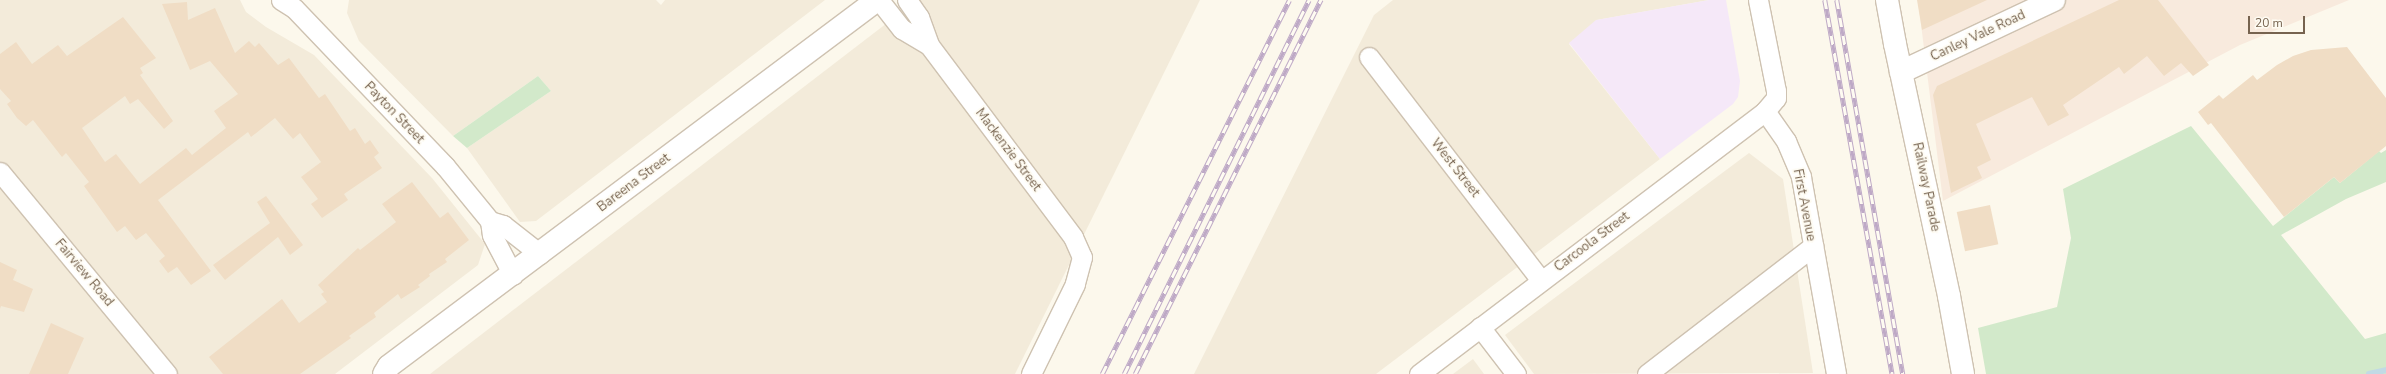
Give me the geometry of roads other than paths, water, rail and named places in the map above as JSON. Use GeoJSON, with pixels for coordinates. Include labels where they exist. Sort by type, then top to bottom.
{"type":"FeatureCollection","features":[{"type":"Feature","properties":{"kind":"main road","name":"Bareena Street"},"geometry":{"type":"LineString","coordinates":[[366,374],[387,370],[878,0]]}},
{"type":"Feature","properties":{"kind":"main road","name":"Railway Parade"},"geometry":{"type":"LineString","coordinates":[[1887,0],[1949,296],[1963,374]]}},
{"type":"Feature","properties":{"kind":"main road","name":"Canley Vale Road"},"geometry":{"type":"LineString","coordinates":[[1901,72],[2054,0]]}},
{"type":"Feature","properties":{"kind":"street","name":"Mackenzie Street"},"geometry":{"type":"LineString","coordinates":[[878,0],[902,29],[929,45]]}},
{"type":"Feature","properties":{"kind":"street","name":"Mackenzie Street"},"geometry":{"type":"LineString","coordinates":[[907,0],[919,17],[929,45],[1073,237],[1082,257],[1075,284],[1031,374]]}},
{"type":"Feature","properties":{"kind":"street"},"geometry":{"type":"LineString","coordinates":[[1758,0],[1776,91],[1776,98],[1765,111]]}},
{"type":"Feature","properties":{"kind":"street","name":"Payton Street"},"geometry":{"type":"LineString","coordinates":[[292,3],[446,166],[490,221],[492,235],[513,274]]}},
{"type":"Feature","properties":{"kind":"street","name":"West Street"},"geometry":{"type":"LineString","coordinates":[[1369,57],[1541,280]]}},
{"type":"Feature","properties":{"kind":"street","name":"First Avenue"},"geometry":{"type":"LineString","coordinates":[[1765,111],[1786,140],[1797,165],[1804,191],[1836,374]]}},
{"type":"Feature","properties":{"kind":"street","name":"Carcoola Street"},"geometry":{"type":"LineString","coordinates":[[1419,374],[1765,111]]}},
{"type":"Feature","properties":{"kind":"street","name":"Fairview Road"},"geometry":{"type":"LineString","coordinates":[[0,172],[167,374]]}},
{"type":"Feature","properties":{"kind":"street","name":"Payton Street"},"geometry":{"type":"LineString","coordinates":[[490,221],[503,225],[540,254]]}},
{"type":"Feature","properties":{"kind":"street"},"geometry":{"type":"LineString","coordinates":[[1646,374],[1813,246]]}},
{"type":"Feature","properties":{"kind":"street"},"geometry":{"type":"LineString","coordinates":[[1480,327],[1516,374]]}},
{"type":"Feature","properties":{"kind":"waterway"},"geometry":{"type":"LineString","coordinates":[[2369,374],[2386,370]]}},
{"type":"Feature","properties":{"kind":"railway"},"geometry":{"type":"LineString","coordinates":[[1102,374],[1289,0]]}},
{"type":"Feature","properties":{"kind":"railway"},"geometry":{"type":"LineString","coordinates":[[1124,374],[1309,0]]}},
{"type":"Feature","properties":{"kind":"railway"},"geometry":{"type":"LineString","coordinates":[[1135,374],[1321,0]]}},
{"type":"Feature","properties":{"kind":"railway"},"geometry":{"type":"LineString","coordinates":[[1825,0],[1892,374]]}},
{"type":"Feature","properties":{"kind":"railway"},"geometry":{"type":"LineString","coordinates":[[1837,0],[1903,374]]}}]}
